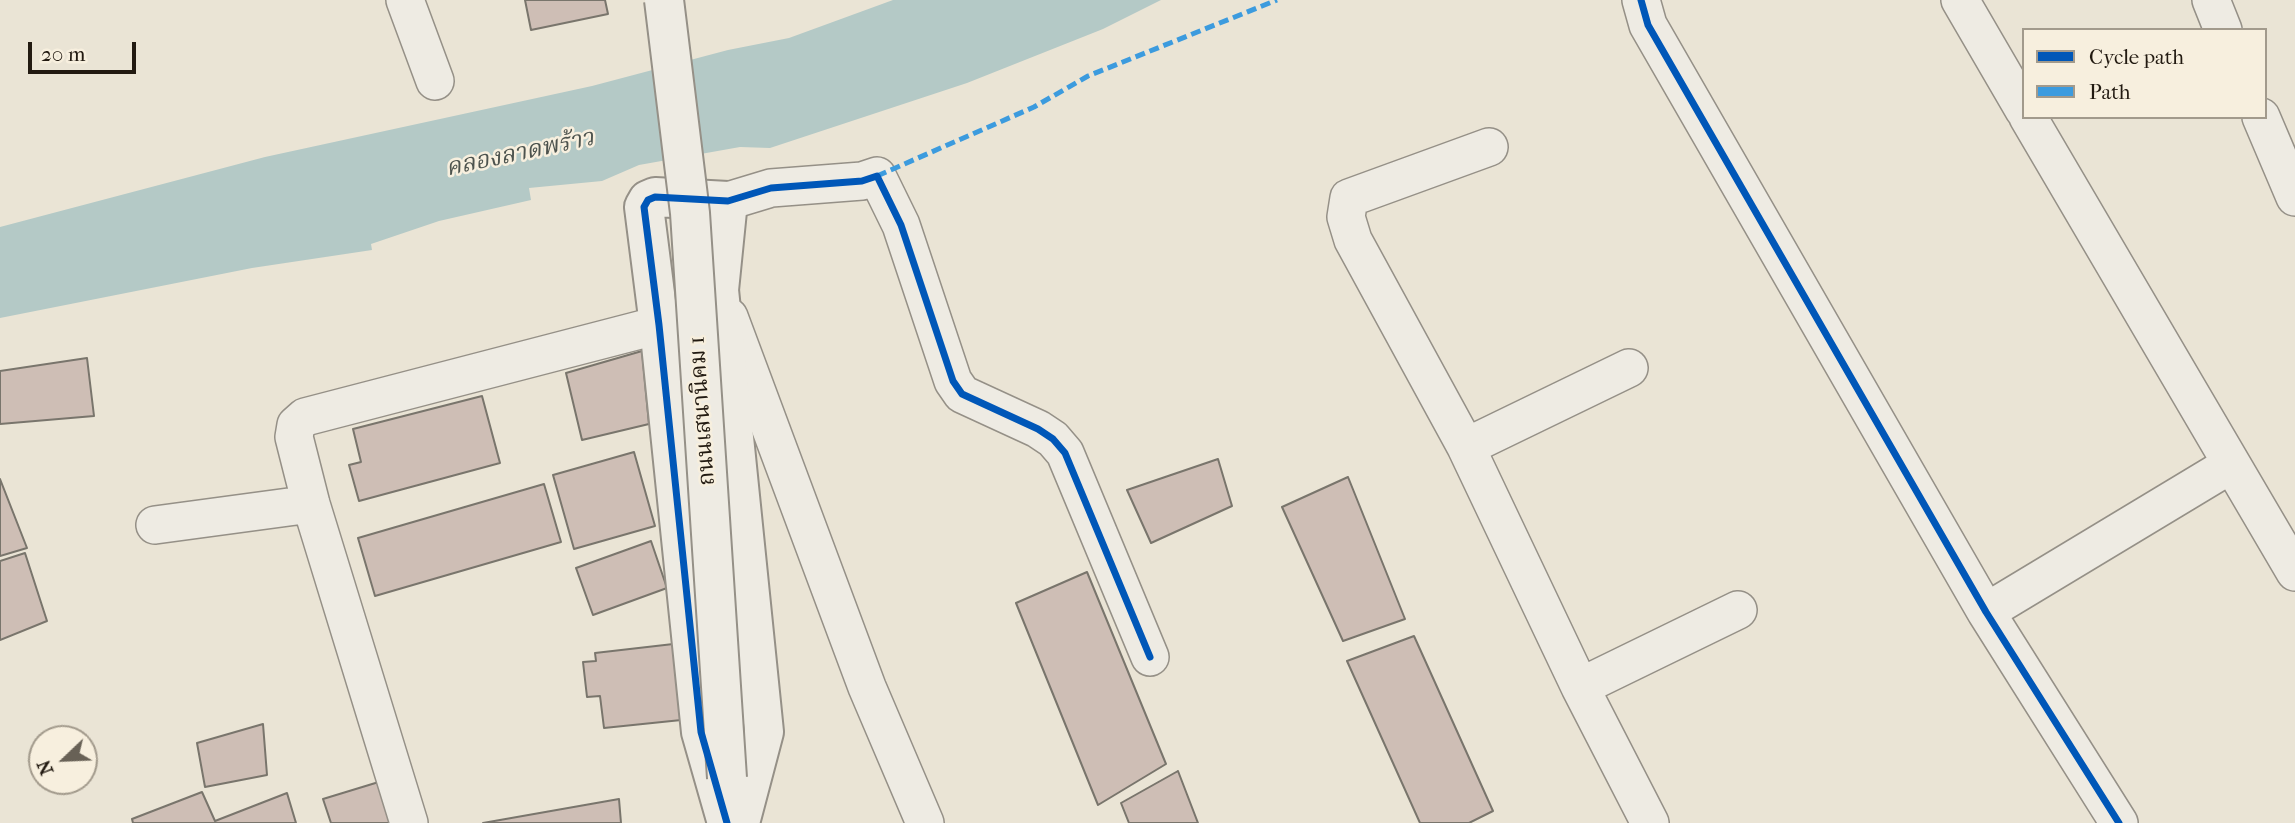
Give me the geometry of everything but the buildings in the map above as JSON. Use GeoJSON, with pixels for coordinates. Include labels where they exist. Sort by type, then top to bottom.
{"type":"FeatureCollection","features":[{"type":"Feature","properties":{"kind":"street"},"geometry":{"type":"LineString","coordinates":[[405,0],[435,80]]}},
{"type":"Feature","properties":{"kind":"street","name":"ถนนเสนานิคม 1"},"geometry":{"type":"LineString","coordinates":[[664,0],[690,213],[729,823]]}},
{"type":"Feature","properties":{"kind":"street"},"geometry":{"type":"LineString","coordinates":[[1641,0],[1648,25],[1986,611],[2119,823]]}},
{"type":"Feature","properties":{"kind":"street"},"geometry":{"type":"LineString","coordinates":[[1960,0],[2022,107]]}},
{"type":"Feature","properties":{"kind":"street"},"geometry":{"type":"LineString","coordinates":[[2211,0],[2222,28]]}},
{"type":"Feature","properties":{"kind":"street"},"geometry":{"type":"LineString","coordinates":[[2029,119],[2295,572]]}},
{"type":"Feature","properties":{"kind":"street"},"geometry":{"type":"LineString","coordinates":[[2262,119],[2295,197]]}},
{"type":"Feature","properties":{"kind":"street"},"geometry":{"type":"LineString","coordinates":[[1489,147],[1349,198],[1346,217],[1353,240],[1466,447],[1580,687],[1650,823]]}},
{"type":"Feature","properties":{"kind":"street"},"geometry":{"type":"LineString","coordinates":[[729,823],[701,732],[659,324],[644,207],[648,200],[656,197],[728,201],[771,188],[862,181],[877,176],[901,225],[953,381],[962,394],[1038,429],[1053,439],[1065,453],[1150,656]]}},
{"type":"Feature","properties":{"kind":"street"},"geometry":{"type":"LineString","coordinates":[[728,201],[719,290],[764,732],[740,823]]}},
{"type":"Feature","properties":{"kind":"street"},"geometry":{"type":"LineString","coordinates":[[719,290],[862,674],[925,823]]}},
{"type":"Feature","properties":{"kind":"street"},"geometry":{"type":"LineString","coordinates":[[409,823],[312,504],[294,437],[296,425],[305,416],[659,324]]}},
{"type":"Feature","properties":{"kind":"street"},"geometry":{"type":"LineString","coordinates":[[1466,447],[1629,368]]}},
{"type":"Feature","properties":{"kind":"street"},"geometry":{"type":"LineString","coordinates":[[1986,611],[2230,464]]}},
{"type":"Feature","properties":{"kind":"street"},"geometry":{"type":"LineString","coordinates":[[155,525],[312,504]]}},
{"type":"Feature","properties":{"kind":"street"},"geometry":{"type":"LineString","coordinates":[[1580,687],[1738,610]]}},
{"type":"Feature","properties":{"kind":"water","name":"คลองลาดพร้าว"},"geometry":{"type":"Polygon","coordinates":[[[893,0],[1161,0],[1103,29],[967,83],[770,148],[740,147],[639,165],[602,181],[529,188],[531,200],[439,221],[371,244],[372,250],[252,268],[0,318],[0,227],[265,157],[592,86],[728,50],[789,38],[893,0]]]}},
{"type":"Feature","properties":{"kind":"marked path"},"geometry":{"type":"LineString","coordinates":[[877,176],[1034,107],[1088,76],[1277,0]]}},
{"type":"Feature","properties":{"kind":"cycle path"},"geometry":{"type":"LineString","coordinates":[[1641,0],[1648,25],[1986,612],[2119,823]]}},
{"type":"Feature","properties":{"kind":"cycle path"},"geometry":{"type":"LineString","coordinates":[[727,823],[701,732],[659,325],[644,207],[648,200],[655,197],[728,201],[771,188],[862,181],[877,176],[901,225],[953,381],[962,394],[1038,429],[1053,439],[1065,453],[1150,657]]}}]}
